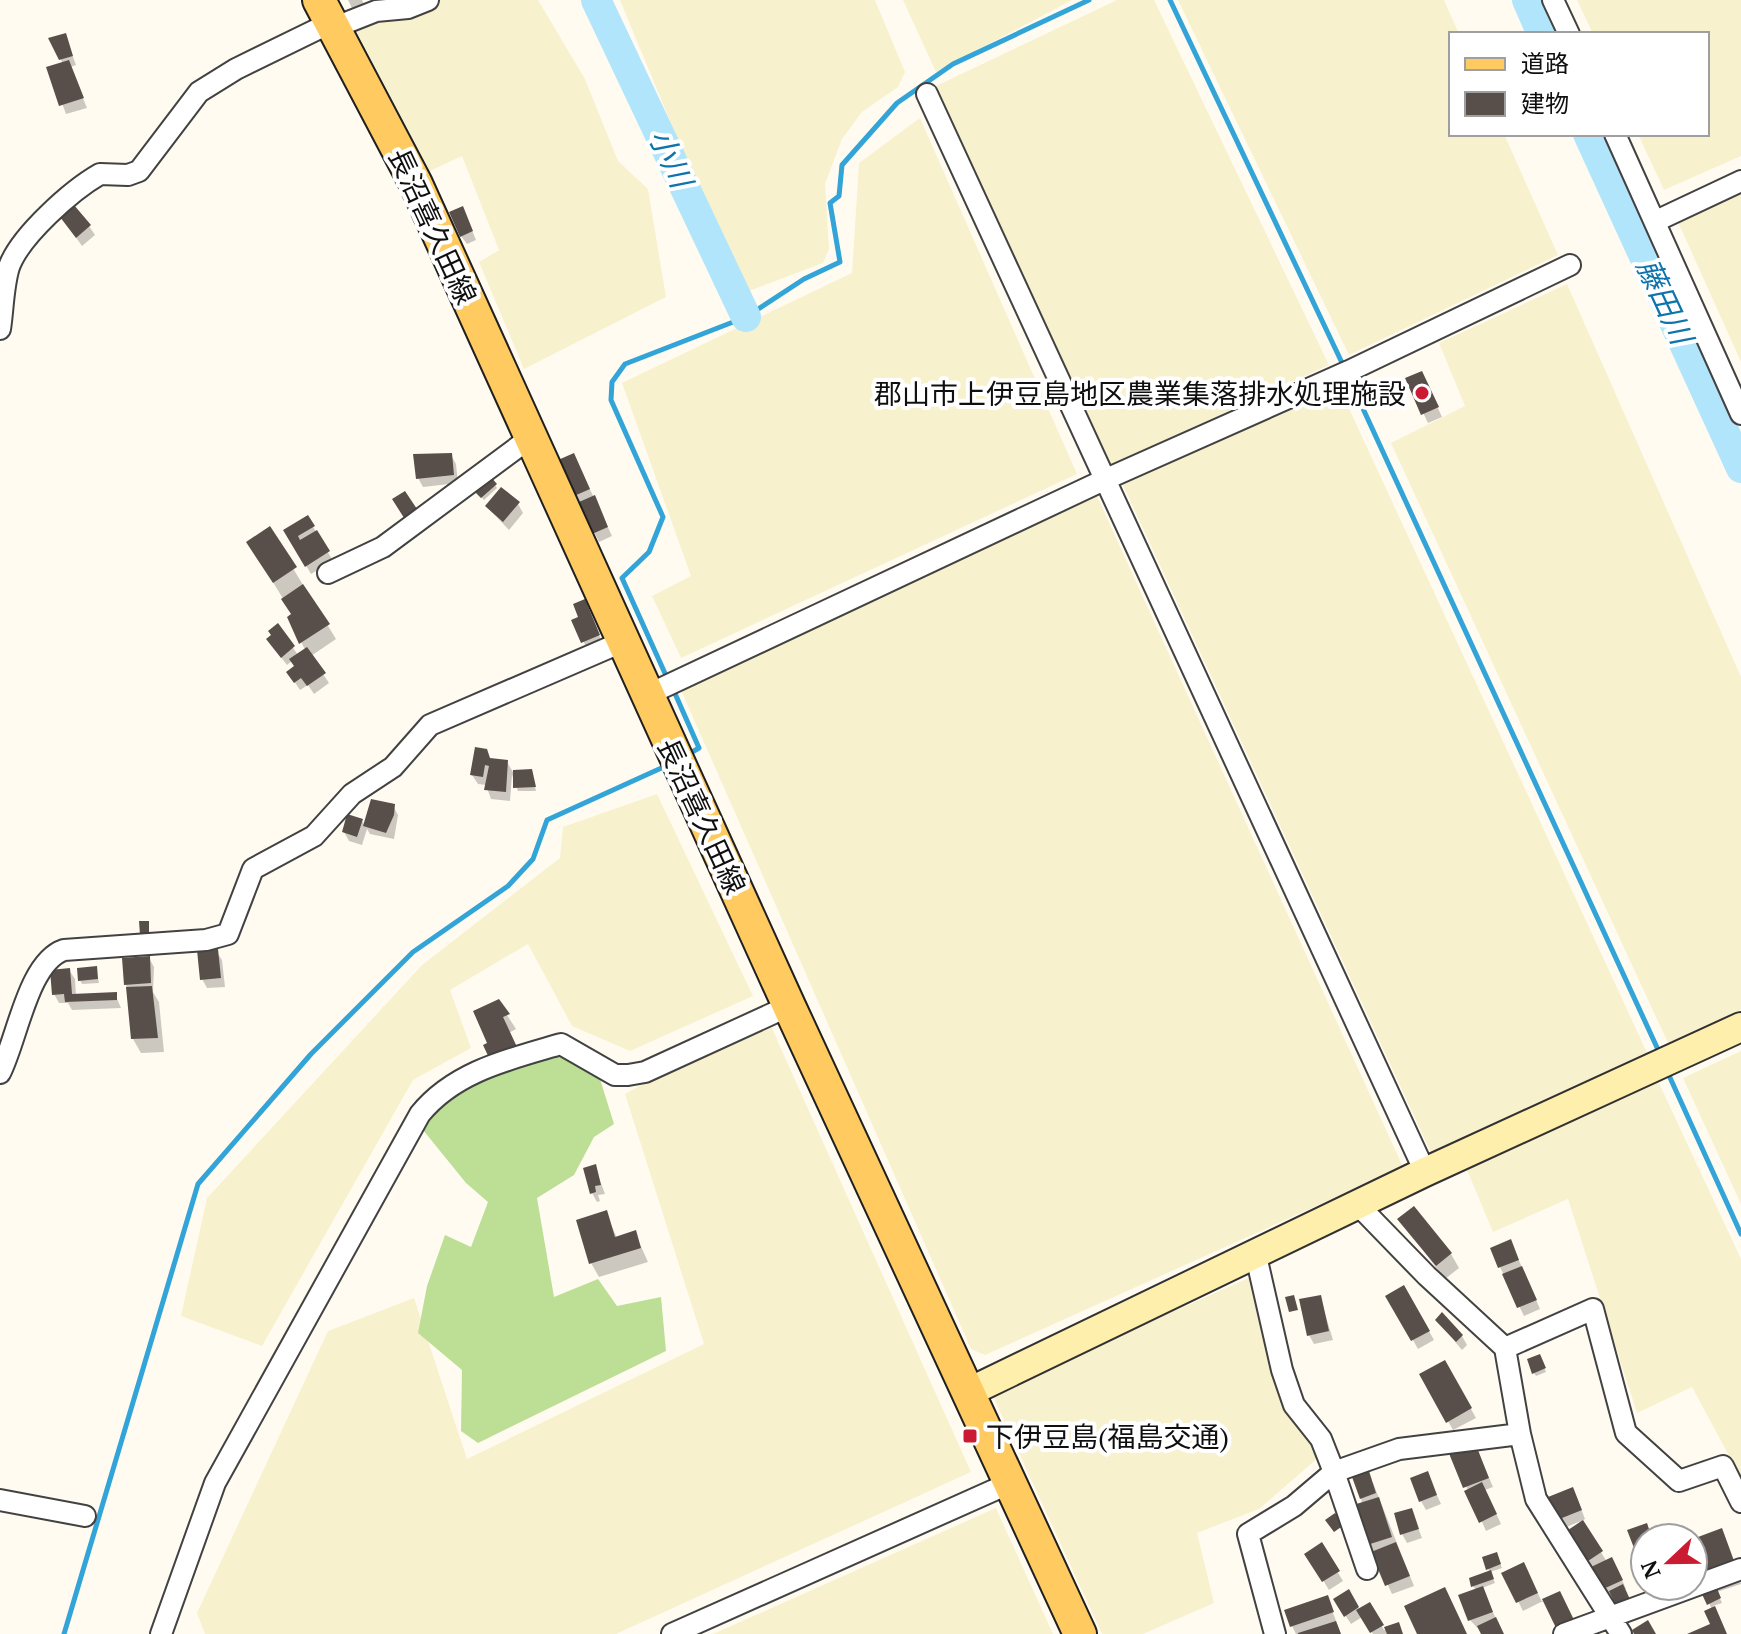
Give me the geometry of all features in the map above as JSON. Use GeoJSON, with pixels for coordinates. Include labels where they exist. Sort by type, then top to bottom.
{"type":"FeatureCollection","features":[{"type":"Feature","properties":{"kind":"main road","name":"長沼喜久田線"},"geometry":{"type":"LineString","coordinates":[[327,17],[416,184],[622,642],[1080,1634]]}},
{"type":"Feature","properties":{"kind":"street"},"geometry":{"type":"LineString","coordinates":[[0,329],[9,268],[29,233],[100,174],[128,175],[139,171],[199,92],[327,17],[408,8],[428,0]]}},
{"type":"Feature","properties":{"kind":"street"},"geometry":{"type":"LineString","coordinates":[[1553,0],[1568,32]]}},
{"type":"Feature","properties":{"kind":"street"},"geometry":{"type":"LineString","coordinates":[[927,94],[1425,1172]]}},
{"type":"Feature","properties":{"kind":"street"},"geometry":{"type":"LineString","coordinates":[[1616,136],[1741,414]]}},
{"type":"Feature","properties":{"kind":"street"},"geometry":{"type":"LineString","coordinates":[[1656,221],[1741,181]]}},
{"type":"Feature","properties":{"kind":"street"},"geometry":{"type":"LineString","coordinates":[[647,695],[1104,480],[1349,371],[1570,265]]}},
{"type":"Feature","properties":{"kind":"street"},"geometry":{"type":"LineString","coordinates":[[328,573],[383,547],[530,438]]}},
{"type":"Feature","properties":{"kind":"street"},"geometry":{"type":"LineString","coordinates":[[0,1073],[18,1031],[32,984],[50,956],[64,950],[206,940],[228,934],[253,869],[314,836],[352,794],[393,767],[430,725],[622,642]]}},
{"type":"Feature","properties":{"kind":"street"},"geometry":{"type":"LineString","coordinates":[[161,1634],[215,1483],[420,1114],[434,1097],[464,1076],[561,1044],[615,1075],[645,1072],[789,1006]]}},
{"type":"Feature","properties":{"kind":"street"},"geometry":{"type":"LineString","coordinates":[[969,1392],[1360,1207],[1425,1172],[1741,1027]]}},
{"type":"Feature","properties":{"kind":"street"},"geometry":{"type":"LineString","coordinates":[[1360,1207],[1427,1276],[1505,1348],[1520,1434],[1536,1499],[1616,1626]]}},
{"type":"Feature","properties":{"kind":"street"},"geometry":{"type":"LineString","coordinates":[[1256,1256],[1282,1370],[1294,1405],[1321,1439],[1367,1569]]}},
{"type":"Feature","properties":{"kind":"street"},"geometry":{"type":"LineString","coordinates":[[1505,1348],[1593,1309],[1626,1433],[1679,1481],[1723,1466],[1741,1502]]}},
{"type":"Feature","properties":{"kind":"street"},"geometry":{"type":"LineString","coordinates":[[1275,1634],[1248,1534],[1294,1506],[1334,1472],[1399,1449],[1520,1434]]}},
{"type":"Feature","properties":{"kind":"street"},"geometry":{"type":"LineString","coordinates":[[672,1634],[1010,1483]]}},
{"type":"Feature","properties":{"kind":"street"},"geometry":{"type":"LineString","coordinates":[[0,1500],[85,1516]]}},
{"type":"Feature","properties":{"kind":"street"},"geometry":{"type":"LineString","coordinates":[[1564,1634],[1616,1626],[1741,1569]]}},
{"type":"Feature","properties":{"kind":"shaded area"},"geometry":{"type":"Polygon","coordinates":[[[419,0],[538,0],[585,79],[618,161],[648,189],[666,297],[524,369],[479,262],[499,250],[462,156],[430,171],[353,25],[419,0]]]}},
{"type":"Feature","properties":{"kind":"shaded area"},"geometry":{"type":"Polygon","coordinates":[[[620,0],[875,0],[905,72],[898,87],[862,112],[842,139],[825,184],[829,249],[823,263],[749,291],[682,150],[620,0]]]}},
{"type":"Feature","properties":{"kind":"shaded area"},"geometry":{"type":"Polygon","coordinates":[[[903,0],[1072,0],[936,72],[903,0]]]}},
{"type":"Feature","properties":{"kind":"shaded area"},"geometry":{"type":"Polygon","coordinates":[[[1117,0],[1154,0],[1329,365],[1108,466],[934,87],[1117,0]]]}},
{"type":"Feature","properties":{"kind":"shaded area"},"geometry":{"type":"Polygon","coordinates":[[[1178,0],[1444,0],[1458,32],[1449,32],[1449,136],[1505,136],[1558,255],[1349,355],[1178,0]]]}},
{"type":"Feature","properties":{"kind":"shaded area"},"geometry":{"type":"Polygon","coordinates":[[[1577,0],[1741,0],[1741,156],[1664,190],[1639,136],[1709,136],[1709,32],[1592,32],[1577,0]]]}},
{"type":"Feature","properties":{"kind":"shaded area"},"geometry":{"type":"Polygon","coordinates":[[[920,118],[1077,474],[681,658],[652,596],[691,576],[622,383],[852,273],[859,163],[920,118]]]}},
{"type":"Feature","properties":{"kind":"shaded area"},"geometry":{"type":"Polygon","coordinates":[[[1741,194],[1741,362],[1678,222],[1741,194]]]}},
{"type":"Feature","properties":{"kind":"shaded area"},"geometry":{"type":"Polygon","coordinates":[[[1567,284],[1741,677],[1741,1010],[1668,1043],[1391,443],[1465,406],[1439,343],[1567,284]]]}},
{"type":"Feature","properties":{"kind":"shaded area"},"geometry":{"type":"Polygon","coordinates":[[[1340,389],[1649,1057],[1433,1157],[1122,483],[1340,389]]]}},
{"type":"Feature","properties":{"kind":"shaded area"},"geometry":{"type":"Polygon","coordinates":[[[1096,494],[1403,1167],[985,1355],[971,1349],[681,690],[1096,494]]]}},
{"type":"Feature","properties":{"kind":"shaded area"},"geometry":{"type":"Polygon","coordinates":[[[657,794],[753,996],[630,1051],[572,1026],[528,944],[450,990],[471,1048],[413,1080],[262,1346],[181,1316],[207,1198],[422,965],[560,858],[563,827],[657,794]]]}},
{"type":"Feature","properties":{"kind":"shaded area"},"geometry":{"type":"Polygon","coordinates":[[[766,1015],[971,1472],[616,1634],[205,1634],[197,1613],[328,1331],[414,1298],[467,1459],[704,1344],[625,1094],[766,1015]]]}},
{"type":"Feature","properties":{"kind":"shaded area"},"geometry":{"type":"Polygon","coordinates":[[[1741,1051],[1741,1204],[1683,1078],[1741,1051]]]}},
{"type":"Feature","properties":{"kind":"shaded area"},"geometry":{"type":"Polygon","coordinates":[[[1658,1081],[1741,1259],[1741,1478],[1692,1387],[1637,1413],[1568,1199],[1493,1232],[1467,1170],[1658,1081]]]}},
{"type":"Feature","properties":{"kind":"shaded area"},"geometry":{"type":"Polygon","coordinates":[[[1249,1278],[1288,1407],[1320,1456],[1259,1509],[1197,1533],[1214,1603],[1143,1634],[1102,1634],[991,1392],[1249,1278]]]}},
{"type":"Feature","properties":{"kind":"shaded area"},"geometry":{"type":"Polygon","coordinates":[[[996,1508],[1053,1634],[713,1634],[996,1508]]]}},
{"type":"Feature","properties":{"kind":"green space"},"geometry":{"type":"Polygon","coordinates":[[[561,1055],[600,1079],[614,1124],[594,1137],[574,1175],[537,1198],[554,1297],[598,1279],[617,1306],[661,1297],[666,1351],[478,1443],[461,1431],[462,1370],[418,1333],[427,1286],[445,1235],[471,1247],[488,1202],[466,1183],[419,1125],[450,1094],[482,1074],[517,1062],[561,1055]]]}},
{"type":"Feature","properties":{"kind":"building"},"geometry":{"type":"Polygon","coordinates":[[[66,33],[73,56],[59,60],[48,38],[66,33]]]}},
{"type":"Feature","properties":{"kind":"building"},"geometry":{"type":"Polygon","coordinates":[[[69,60],[84,98],[59,106],[46,67],[69,60]]]}},
{"type":"Feature","properties":{"kind":"building"},"geometry":{"type":"Polygon","coordinates":[[[74,205],[91,225],[76,238],[60,217],[74,205]]]}},
{"type":"Feature","properties":{"kind":"building"},"geometry":{"type":"Polygon","coordinates":[[[463,206],[473,231],[460,237],[449,212],[463,206]]]}},
{"type":"Feature","properties":{"kind":"building","name":"郡山市上伊豆島地区農業集落排水処理施設"},"geometry":{"type":"Polygon","coordinates":[[[1422,371],[1439,407],[1421,415],[1405,378],[1422,371]]]}},
{"type":"Feature","properties":{"kind":"building"},"geometry":{"type":"Polygon","coordinates":[[[452,453],[454,475],[416,479],[413,454],[452,453]]]}},
{"type":"Feature","properties":{"kind":"building"},"geometry":{"type":"Polygon","coordinates":[[[574,453],[590,489],[574,496],[558,460],[574,453]]]}},
{"type":"Feature","properties":{"kind":"building"},"geometry":{"type":"Polygon","coordinates":[[[490,476],[497,484],[481,498],[474,491],[490,476]]]}},
{"type":"Feature","properties":{"kind":"building"},"geometry":{"type":"Polygon","coordinates":[[[501,487],[520,502],[503,522],[485,506],[501,487]]]}},
{"type":"Feature","properties":{"kind":"building"},"geometry":{"type":"Polygon","coordinates":[[[405,491],[419,512],[406,521],[392,499],[405,491]]]}},
{"type":"Feature","properties":{"kind":"building"},"geometry":{"type":"Polygon","coordinates":[[[595,495],[608,527],[592,534],[579,502],[595,495]]]}},
{"type":"Feature","properties":{"kind":"building"},"geometry":{"type":"Polygon","coordinates":[[[308,515],[315,526],[298,536],[300,540],[317,530],[330,551],[305,567],[283,530],[308,515]]]}},
{"type":"Feature","properties":{"kind":"building"},"geometry":{"type":"Polygon","coordinates":[[[270,526],[297,567],[273,583],[246,542],[270,526]]]}},
{"type":"Feature","properties":{"kind":"building"},"geometry":{"type":"Polygon","coordinates":[[[303,584],[330,624],[299,644],[287,617],[291,614],[281,599],[303,584]]]}},
{"type":"Feature","properties":{"kind":"building"},"geometry":{"type":"Polygon","coordinates":[[[585,599],[600,635],[581,643],[571,620],[578,617],[573,604],[585,599]]]}},
{"type":"Feature","properties":{"kind":"building"},"geometry":{"type":"Polygon","coordinates":[[[278,623],[295,646],[281,658],[266,639],[271,635],[268,631],[278,623]]]}},
{"type":"Feature","properties":{"kind":"building"},"geometry":{"type":"Polygon","coordinates":[[[307,647],[326,673],[307,686],[301,678],[294,683],[286,672],[294,666],[289,659],[307,647]]]}},
{"type":"Feature","properties":{"kind":"building"},"geometry":{"type":"Polygon","coordinates":[[[475,747],[487,749],[490,758],[508,760],[506,792],[484,790],[489,766],[485,765],[483,777],[470,775],[475,747]]]}},
{"type":"Feature","properties":{"kind":"building"},"geometry":{"type":"Polygon","coordinates":[[[532,769],[536,787],[513,788],[513,770],[532,769]]]}},
{"type":"Feature","properties":{"kind":"building"},"geometry":{"type":"Polygon","coordinates":[[[371,799],[395,804],[386,833],[363,826],[371,799]]]}},
{"type":"Feature","properties":{"kind":"building"},"geometry":{"type":"Polygon","coordinates":[[[347,814],[363,819],[357,837],[342,832],[347,814]]]}},
{"type":"Feature","properties":{"kind":"building"},"geometry":{"type":"Polygon","coordinates":[[[139,921],[149,921],[149,934],[140,935],[139,921]]]}},
{"type":"Feature","properties":{"kind":"building"},"geometry":{"type":"Polygon","coordinates":[[[218,949],[221,978],[200,980],[197,950],[218,949]]]}},
{"type":"Feature","properties":{"kind":"building"},"geometry":{"type":"Polygon","coordinates":[[[150,956],[151,983],[124,985],[122,958],[150,956]]]}},
{"type":"Feature","properties":{"kind":"building"},"geometry":{"type":"Polygon","coordinates":[[[97,966],[98,979],[78,981],[77,968],[97,966]]]}},
{"type":"Feature","properties":{"kind":"building"},"geometry":{"type":"Polygon","coordinates":[[[70,968],[72,994],[117,992],[117,1000],[65,1002],[64,994],[52,995],[50,970],[70,968]]]}},
{"type":"Feature","properties":{"kind":"building"},"geometry":{"type":"Polygon","coordinates":[[[152,986],[158,1038],[131,1039],[126,987],[152,986]]]}},
{"type":"Feature","properties":{"kind":"building"},"geometry":{"type":"Polygon","coordinates":[[[499,999],[510,1014],[503,1017],[517,1047],[490,1060],[483,1045],[487,1043],[473,1011],[499,999]]]}},
{"type":"Feature","properties":{"kind":"building"},"geometry":{"type":"Polygon","coordinates":[[[596,1164],[601,1185],[595,1186],[596,1192],[590,1194],[583,1168],[596,1164]]]}},
{"type":"Feature","properties":{"kind":"building"},"geometry":{"type":"Polygon","coordinates":[[[1414,1206],[1452,1253],[1436,1266],[1397,1219],[1414,1206]]]}},
{"type":"Feature","properties":{"kind":"building"},"geometry":{"type":"Polygon","coordinates":[[[607,1210],[615,1237],[636,1230],[641,1248],[589,1264],[576,1220],[607,1210]]]}},
{"type":"Feature","properties":{"kind":"building"},"geometry":{"type":"Polygon","coordinates":[[[1511,1239],[1519,1260],[1498,1268],[1490,1248],[1511,1239]]]}},
{"type":"Feature","properties":{"kind":"building"},"geometry":{"type":"Polygon","coordinates":[[[1522,1266],[1537,1300],[1517,1308],[1502,1274],[1522,1266]]]}},
{"type":"Feature","properties":{"kind":"building"},"geometry":{"type":"Polygon","coordinates":[[[1404,1285],[1430,1331],[1411,1341],[1385,1296],[1404,1285]]]}},
{"type":"Feature","properties":{"kind":"building"},"geometry":{"type":"Polygon","coordinates":[[[1294,1295],[1298,1310],[1289,1312],[1285,1297],[1294,1295]]]}},
{"type":"Feature","properties":{"kind":"building"},"geometry":{"type":"Polygon","coordinates":[[[1321,1295],[1329,1331],[1307,1336],[1299,1299],[1321,1295]]]}},
{"type":"Feature","properties":{"kind":"building"},"geometry":{"type":"Polygon","coordinates":[[[1442,1312],[1463,1335],[1456,1342],[1435,1320],[1442,1312]]]}},
{"type":"Feature","properties":{"kind":"building"},"geometry":{"type":"Polygon","coordinates":[[[1540,1354],[1546,1368],[1532,1374],[1527,1359],[1540,1354]]]}},
{"type":"Feature","properties":{"kind":"building"},"geometry":{"type":"Polygon","coordinates":[[[1445,1360],[1472,1408],[1446,1423],[1419,1374],[1445,1360]]]}},
{"type":"Feature","properties":{"kind":"building"},"geometry":{"type":"Polygon","coordinates":[[[1474,1440],[1489,1478],[1463,1488],[1448,1451],[1474,1440]]]}},
{"type":"Feature","properties":{"kind":"building"},"geometry":{"type":"Polygon","coordinates":[[[1369,1471],[1376,1493],[1360,1499],[1352,1477],[1369,1471]]]}},
{"type":"Feature","properties":{"kind":"building"},"geometry":{"type":"Polygon","coordinates":[[[1428,1471],[1437,1495],[1419,1502],[1410,1478],[1428,1471]]]}},
{"type":"Feature","properties":{"kind":"building"},"geometry":{"type":"Polygon","coordinates":[[[1482,1482],[1497,1514],[1479,1523],[1464,1491],[1482,1482]]]}},
{"type":"Feature","properties":{"kind":"building"},"geometry":{"type":"Polygon","coordinates":[[[1573,1487],[1582,1510],[1557,1520],[1548,1497],[1573,1487]]]}},
{"type":"Feature","properties":{"kind":"building"},"geometry":{"type":"Polygon","coordinates":[[[1379,1497],[1392,1537],[1367,1545],[1353,1505],[1379,1497]]]}},
{"type":"Feature","properties":{"kind":"building"},"geometry":{"type":"Polygon","coordinates":[[[1412,1508],[1419,1529],[1400,1535],[1394,1513],[1412,1508]]]}},
{"type":"Feature","properties":{"kind":"building"},"geometry":{"type":"Polygon","coordinates":[[[1335,1513],[1344,1525],[1334,1532],[1325,1520],[1335,1513]]]}},
{"type":"Feature","properties":{"kind":"building"},"geometry":{"type":"Polygon","coordinates":[[[1583,1520],[1603,1551],[1585,1563],[1565,1532],[1583,1520]]]}},
{"type":"Feature","properties":{"kind":"building"},"geometry":{"type":"Polygon","coordinates":[[[1722,1528],[1737,1569],[1709,1578],[1709,1533],[1722,1528]]]}},
{"type":"Feature","properties":{"kind":"building"},"geometry":{"type":"Polygon","coordinates":[[[1322,1542],[1340,1571],[1322,1582],[1304,1554],[1322,1542]]]}},
{"type":"Feature","properties":{"kind":"building"},"geometry":{"type":"Polygon","coordinates":[[[1396,1542],[1410,1576],[1385,1586],[1371,1552],[1396,1542]]]}},
{"type":"Feature","properties":{"kind":"building"},"geometry":{"type":"Polygon","coordinates":[[[1497,1552],[1501,1564],[1486,1570],[1482,1557],[1497,1552]]]}},
{"type":"Feature","properties":{"kind":"building"},"geometry":{"type":"Polygon","coordinates":[[[1612,1557],[1623,1580],[1601,1590],[1591,1567],[1612,1557]]]}},
{"type":"Feature","properties":{"kind":"building"},"geometry":{"type":"Polygon","coordinates":[[[1524,1562],[1538,1593],[1516,1603],[1501,1573],[1524,1562]]]}},
{"type":"Feature","properties":{"kind":"building"},"geometry":{"type":"Polygon","coordinates":[[[1491,1570],[1494,1579],[1471,1587],[1469,1578],[1491,1570]]]}},
{"type":"Feature","properties":{"kind":"building"},"geometry":{"type":"Polygon","coordinates":[[[1623,1584],[1633,1606],[1619,1612],[1609,1591],[1623,1584]]]}},
{"type":"Feature","properties":{"kind":"building"},"geometry":{"type":"Polygon","coordinates":[[[1483,1586],[1493,1612],[1468,1621],[1458,1595],[1483,1586]]]}},
{"type":"Feature","properties":{"kind":"building"},"geometry":{"type":"Polygon","coordinates":[[[1716,1586],[1721,1598],[1707,1605],[1706,1602],[1709,1602],[1709,1589],[1716,1586]]]}},
{"type":"Feature","properties":{"kind":"building"},"geometry":{"type":"Polygon","coordinates":[[[1445,1587],[1467,1634],[1417,1634],[1404,1606],[1445,1587]]]}},
{"type":"Feature","properties":{"kind":"building"},"geometry":{"type":"Polygon","coordinates":[[[1349,1589],[1359,1607],[1344,1617],[1333,1599],[1349,1589]]]}},
{"type":"Feature","properties":{"kind":"building"},"geometry":{"type":"Polygon","coordinates":[[[1560,1591],[1575,1622],[1557,1630],[1542,1599],[1560,1591]]]}},
{"type":"Feature","properties":{"kind":"building"},"geometry":{"type":"Polygon","coordinates":[[[1328,1595],[1334,1612],[1290,1627],[1284,1610],[1328,1595]]]}},
{"type":"Feature","properties":{"kind":"building"},"geometry":{"type":"Polygon","coordinates":[[[1370,1602],[1384,1625],[1370,1633],[1356,1610],[1370,1602]]]}},
{"type":"Feature","properties":{"kind":"building"},"geometry":{"type":"Polygon","coordinates":[[[1715,1606],[1727,1634],[1687,1634],[1710,1624],[1704,1611],[1715,1606]]]}},
{"type":"Feature","properties":{"kind":"building"},"geometry":{"type":"Polygon","coordinates":[[[1496,1617],[1504,1634],[1481,1634],[1477,1626],[1496,1617]]]}},
{"type":"Feature","properties":{"kind":"building"},"geometry":{"type":"Polygon","coordinates":[[[1648,1620],[1656,1634],[1634,1634],[1632,1630],[1648,1620]]]}},
{"type":"Feature","properties":{"kind":"building"},"geometry":{"type":"Polygon","coordinates":[[[1336,1621],[1341,1634],[1298,1634],[1298,1633],[1336,1621]]]}},
{"type":"Feature","properties":{"kind":"building"},"geometry":{"type":"Polygon","coordinates":[[[1399,1622],[1403,1634],[1387,1634],[1384,1627],[1399,1622]]]}},
{"type":"Feature","properties":{"kind":"waterway","name":"小川"},"geometry":{"type":"LineString","coordinates":[[596,0],[746,317]]}},
{"type":"Feature","properties":{"kind":"waterway"},"geometry":{"type":"LineString","coordinates":[[668,680],[622,578],[649,552],[663,517],[611,400],[612,382],[625,364],[746,317],[804,279],[840,262],[830,203],[839,196],[842,165],[897,103],[953,64],[1089,0]]}},
{"type":"Feature","properties":{"kind":"waterway"},"geometry":{"type":"LineString","coordinates":[[1170,0],[1344,367]]}},
{"type":"Feature","properties":{"kind":"waterway","name":"藤田川"},"geometry":{"type":"LineString","coordinates":[[1527,0],[1541,32]]}},
{"type":"Feature","properties":{"kind":"waterway","name":"藤田川"},"geometry":{"type":"LineString","coordinates":[[1589,136],[1741,468]]}},
{"type":"Feature","properties":{"kind":"waterway"},"geometry":{"type":"LineString","coordinates":[[1348,376],[1660,1054]]}},
{"type":"Feature","properties":{"kind":"waterway"},"geometry":{"type":"LineString","coordinates":[[673,689],[699,748],[687,755]]}},
{"type":"Feature","properties":{"kind":"waterway"},"geometry":{"type":"LineString","coordinates":[[64,1634],[198,1184],[311,1054],[413,952],[508,886],[533,859],[547,820],[668,765]]}},
{"type":"Feature","properties":{"kind":"waterway"},"geometry":{"type":"LineString","coordinates":[[1667,1071],[1741,1234]]}},
{"type":"Feature","properties":{"kind":"place","name":"郡山市上伊豆島地区農業集落排水処理施設"},"geometry":{"type":"Point","coordinates":[1422,393]}},
{"type":"Feature","properties":{"kind":"place","name":"下伊豆島(福島交通)"},"geometry":{"type":"Point","coordinates":[970,1436]}}]}
